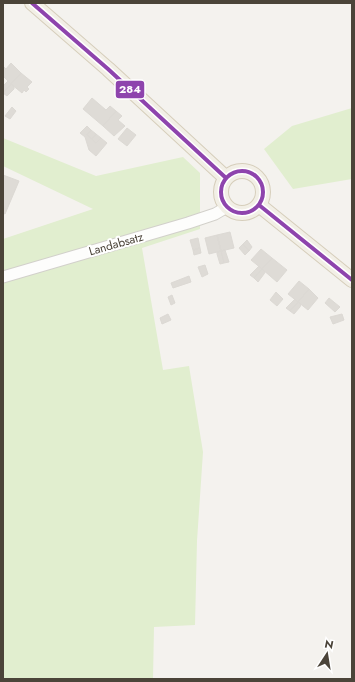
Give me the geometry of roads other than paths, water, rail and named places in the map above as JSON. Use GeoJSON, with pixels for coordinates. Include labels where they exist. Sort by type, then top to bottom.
{"type":"FeatureCollection","features":[{"type":"Feature","properties":{"kind":"main road"},"geometry":{"type":"LineString","coordinates":[[32,3],[108,69],[226,178]]}},
{"type":"Feature","properties":{"kind":"main road"},"geometry":{"type":"LineString","coordinates":[[237,171],[247,171],[254,174],[260,179],[263,186],[263,198],[260,205],[251,211],[244,213],[234,211],[227,207],[222,200],[221,192],[222,185],[226,178],[237,171]]}},
{"type":"Feature","properties":{"kind":"main road"},"geometry":{"type":"LineString","coordinates":[[260,205],[352,280]]}},
{"type":"Feature","properties":{"kind":"street","name":"Landabsatz"},"geometry":{"type":"LineString","coordinates":[[3,277],[188,223],[215,214],[227,207]]}}]}
